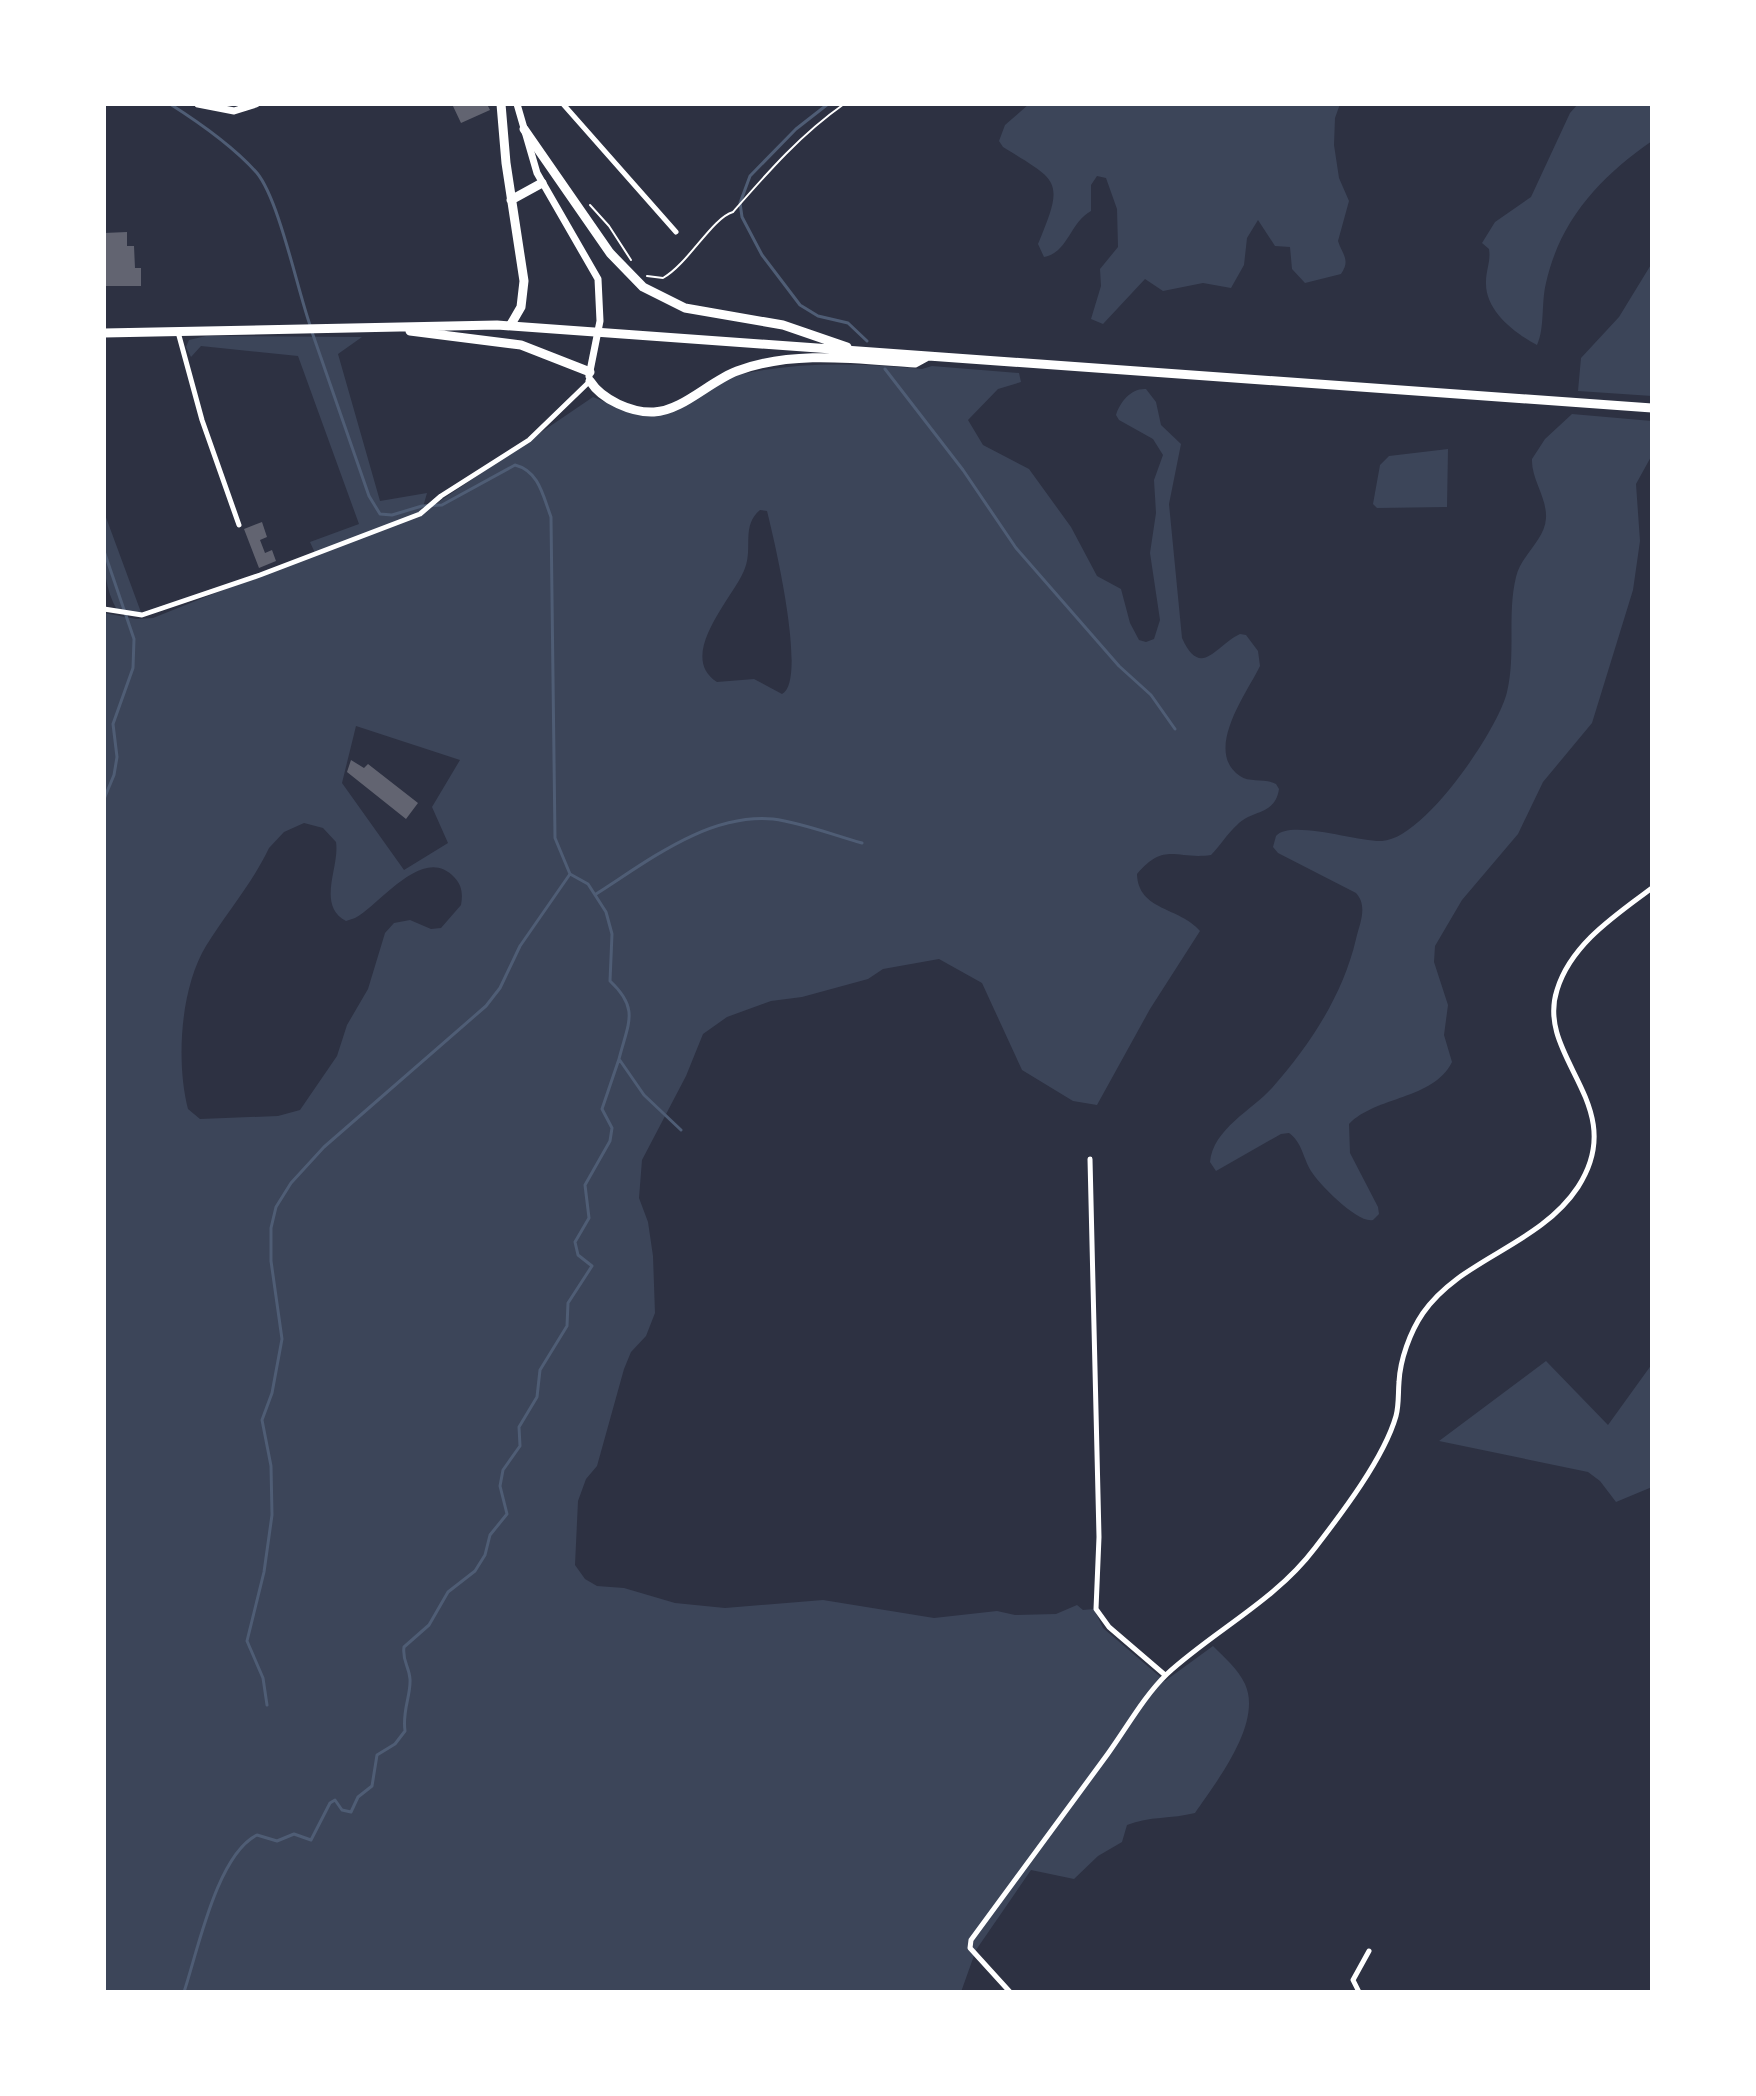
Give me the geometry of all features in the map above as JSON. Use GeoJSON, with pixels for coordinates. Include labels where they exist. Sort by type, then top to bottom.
{"type":"FeatureCollection","features":[{"type":"Feature","properties":{"kind":"main road"},"geometry":{"type":"LineString","coordinates":[[501,104],[524,286],[521,307],[510,326]]}},
{"type":"Feature","properties":{"kind":"main road"},"geometry":{"type":"LineString","coordinates":[[524,129],[618,264],[655,295],[693,310],[783,325],[865,352]]}},
{"type":"Feature","properties":{"kind":"main road"},"geometry":{"type":"LineString","coordinates":[[511,200],[542,183]]}},
{"type":"Feature","properties":{"kind":"main road"},"geometry":{"type":"LineString","coordinates":[[339,326],[436,333],[511,343],[590,376],[616,403],[655,412],[669,408],[723,377],[756,366],[820,358],[915,363],[926,357]]}},
{"type":"Feature","properties":{"kind":"main road"},"geometry":{"type":"LineString","coordinates":[[104,333],[339,326],[510,326],[1652,408]]}},
{"type":"Feature","properties":{"kind":"street"},"geometry":{"type":"LineString","coordinates":[[198,104],[234,111],[256,104]]}},
{"type":"Feature","properties":{"kind":"street"},"geometry":{"type":"LineString","coordinates":[[563,104],[676,232]]}},
{"type":"Feature","properties":{"kind":"street"},"geometry":{"type":"LineString","coordinates":[[104,609],[142,615],[260,575],[424,511],[441,496],[529,440],[590,376],[602,298],[598,279],[542,183],[518,105]]}},
{"type":"Feature","properties":{"kind":"street"},"geometry":{"type":"LineString","coordinates":[[177,331],[202,420],[239,525]]}},
{"type":"Feature","properties":{"kind":"street"},"geometry":{"type":"LineString","coordinates":[[1010,1992],[970,1948],[971,1940],[1166,1675],[1252,1610],[1314,1551],[1392,1427],[1397,1414],[1401,1366],[1424,1312],[1466,1274],[1552,1217],[1583,1179],[1590,1165],[1595,1129],[1584,1088],[1563,1052],[1556,1026],[1556,991],[1580,950],[1599,928],[1652,888]]}},
{"type":"Feature","properties":{"kind":"street"},"geometry":{"type":"LineString","coordinates":[[1090,1159],[1099,1537],[1096,1609],[1109,1627],[1166,1675]]}},
{"type":"Feature","properties":{"kind":"street"},"geometry":{"type":"LineString","coordinates":[[1359,1992],[1353,1980],[1369,1951]]}},
{"type":"Feature","properties":{"kind":"path"},"geometry":{"type":"LineString","coordinates":[[644,275],[655,280],[663,278],[687,259],[723,215],[733,212],[789,149],[844,104]]}},
{"type":"Feature","properties":{"kind":"path"},"geometry":{"type":"LineString","coordinates":[[571,197],[578,193],[609,226],[633,263]]}},
{"type":"Feature","properties":{"kind":"shaded area"},"geometry":{"type":"Polygon","coordinates":[[[1029,104],[1340,104],[1335,118],[1334,145],[1339,178],[1349,201],[1338,241],[1345,257],[1344,269],[1341,274],[1305,283],[1292,269],[1290,247],[1275,246],[1258,220],[1247,238],[1244,265],[1231,288],[1203,283],[1163,291],[1145,279],[1103,324],[1091,319],[1101,286],[1100,269],[1118,247],[1117,209],[1106,178],[1097,176],[1091,185],[1091,211],[1078,222],[1059,250],[1044,257],[1038,244],[1052,206],[1052,184],[1046,176],[1003,147],[999,141],[1005,125],[1029,104]]]}},
{"type":"Feature","properties":{"kind":"shaded area"},"geometry":{"type":"Polygon","coordinates":[[[1578,104],[1652,104],[1652,141],[1599,185],[1561,239],[1546,283],[1537,345],[1503,320],[1490,302],[1486,282],[1489,249],[1482,243],[1495,222],[1531,197],[1570,113],[1578,104]]]}},
{"type":"Feature","properties":{"kind":"shaded area"},"geometry":{"type":"Polygon","coordinates":[[[1652,263],[1652,396],[1578,391],[1581,358],[1619,317],[1652,263]]]}},
{"type":"Feature","properties":{"kind":"shaded area"},"geometry":{"type":"Polygon","coordinates":[[[206,336],[362,337],[338,354],[380,501],[427,493],[421,514],[593,397],[650,415],[673,410],[734,376],[783,367],[876,365],[922,369],[932,366],[1019,373],[1021,382],[998,389],[968,420],[983,445],[1029,469],[1071,527],[1097,576],[1121,589],[1130,623],[1139,640],[1146,642],[1154,639],[1160,620],[1150,553],[1156,513],[1154,480],[1163,455],[1153,439],[1119,420],[1116,415],[1120,405],[1131,393],[1146,389],[1156,402],[1161,425],[1181,444],[1169,504],[1182,638],[1196,657],[1209,656],[1240,634],[1246,635],[1258,651],[1260,666],[1231,722],[1226,752],[1230,765],[1240,776],[1276,784],[1279,789],[1277,798],[1268,808],[1237,825],[1211,855],[1163,855],[1137,874],[1144,895],[1192,923],[1200,931],[1150,1009],[1097,1105],[1073,1101],[1022,1070],[982,983],[939,959],[883,969],[868,979],[802,997],[771,1001],[727,1017],[703,1034],[686,1076],[642,1160],[639,1198],[648,1222],[653,1256],[655,1313],[646,1336],[631,1352],[624,1369],[597,1466],[586,1479],[578,1501],[575,1565],[585,1579],[597,1586],[624,1588],[675,1603],[725,1608],[823,1600],[934,1618],[997,1611],[1015,1615],[1056,1614],[1077,1605],[1083,1610],[1094,1609],[1103,1628],[1165,1681],[1213,1646],[1235,1668],[1245,1684],[1249,1699],[1248,1716],[1235,1752],[1195,1813],[1127,1825],[1122,1842],[1098,1856],[1074,1879],[1031,1870],[976,1950],[961,1992],[104,1992],[104,613],[136,619],[153,618],[315,553],[310,542],[359,524],[298,356],[201,346],[191,357],[186,347],[189,340],[206,336]],[[760,510],[749,530],[745,568],[712,625],[702,657],[706,670],[717,682],[754,679],[782,694],[789,684],[791,638],[771,526],[767,511],[760,510]],[[356,726],[342,783],[404,870],[448,843],[432,807],[460,760],[356,726]],[[304,823],[284,832],[269,848],[206,946],[191,983],[183,1026],[182,1070],[188,1109],[200,1119],[278,1116],[300,1110],[337,1056],[347,1025],[368,989],[385,933],[394,923],[410,920],[431,929],[441,928],[461,905],[457,880],[442,869],[429,868],[403,880],[365,911],[346,921],[332,905],[336,842],[323,828],[304,823]]]}},
{"type":"Feature","properties":{"kind":"shaded area"},"geometry":{"type":"Polygon","coordinates":[[[1572,414],[1652,421],[1652,455],[1636,484],[1640,541],[1633,590],[1592,723],[1543,782],[1518,834],[1462,900],[1435,946],[1434,962],[1448,1005],[1444,1035],[1452,1062],[1432,1084],[1374,1108],[1349,1124],[1350,1153],[1378,1207],[1379,1214],[1373,1220],[1366,1220],[1349,1210],[1322,1185],[1289,1133],[1281,1134],[1216,1171],[1210,1162],[1218,1140],[1272,1088],[1299,1054],[1334,999],[1350,960],[1362,915],[1362,903],[1356,893],[1278,853],[1273,847],[1276,836],[1284,831],[1309,830],[1382,841],[1399,836],[1438,803],[1475,755],[1490,731],[1507,692],[1516,577],[1545,526],[1546,510],[1532,459],[1545,439],[1572,414]]]}},
{"type":"Feature","properties":{"kind":"shaded area"},"geometry":{"type":"Polygon","coordinates":[[[1448,449],[1447,507],[1377,508],[1373,504],[1380,465],[1389,456],[1448,449]]]}},
{"type":"Feature","properties":{"kind":"shaded area"},"geometry":{"type":"Polygon","coordinates":[[[104,512],[142,615],[117,610],[112,599],[104,562],[104,512]]]}},
{"type":"Feature","properties":{"kind":"shaded area"},"geometry":{"type":"Polygon","coordinates":[[[1546,1361],[1608,1425],[1652,1364],[1652,1487],[1616,1502],[1600,1481],[1588,1472],[1439,1441],[1546,1361]]]}},
{"type":"Feature","properties":{"kind":"building"},"geometry":{"type":"Polygon","coordinates":[[[452,104],[487,104],[490,110],[461,123],[452,104]]]}},
{"type":"Feature","properties":{"kind":"building"},"geometry":{"type":"Polygon","coordinates":[[[127,232],[127,246],[134,246],[135,268],[141,268],[141,286],[104,286],[104,233],[127,232]]]}},
{"type":"Feature","properties":{"kind":"building"},"geometry":{"type":"Polygon","coordinates":[[[262,522],[267,537],[260,540],[265,553],[272,550],[276,561],[259,568],[244,529],[262,522]]]}},
{"type":"Feature","properties":{"kind":"building"},"geometry":{"type":"Polygon","coordinates":[[[351,760],[364,768],[368,764],[418,803],[406,819],[347,772],[351,760]]]}},
{"type":"Feature","properties":{"kind":"waterway"},"geometry":{"type":"LineString","coordinates":[[170,104],[216,136],[257,173],[280,223],[310,325]]}},
{"type":"Feature","properties":{"kind":"waterway"},"geometry":{"type":"LineString","coordinates":[[828,104],[796,129],[750,176],[740,203],[742,217],[762,255],[800,305],[818,316],[848,323],[867,341]]}},
{"type":"Feature","properties":{"kind":"waterway"},"geometry":{"type":"LineString","coordinates":[[312,332],[369,496],[380,514],[392,515],[422,506],[442,505],[515,465],[530,473],[542,493],[551,517],[555,838],[570,874],[588,884],[606,912],[612,934],[610,981],[625,1000],[629,1017],[619,1059]]}},
{"type":"Feature","properties":{"kind":"waterway"},"geometry":{"type":"LineString","coordinates":[[885,369],[963,470],[1016,548],[1119,666],[1151,695],[1175,729]]}},
{"type":"Feature","properties":{"kind":"waterway"},"geometry":{"type":"LineString","coordinates":[[104,551],[134,639],[133,668],[113,724],[117,757],[114,775],[104,799]]}},
{"type":"Feature","properties":{"kind":"waterway"},"geometry":{"type":"LineString","coordinates":[[596,894],[658,854],[702,831],[749,819],[773,819],[807,826],[862,843]]}},
{"type":"Feature","properties":{"kind":"waterway"},"geometry":{"type":"LineString","coordinates":[[267,1705],[263,1678],[247,1641],[264,1572],[272,1515],[271,1466],[262,1420],[272,1393],[282,1339],[271,1261],[271,1228],[276,1207],[291,1183],[324,1147],[486,1006],[500,988],[520,946],[570,874]]}},
{"type":"Feature","properties":{"kind":"waterway"},"geometry":{"type":"LineString","coordinates":[[184,1992],[220,1882],[243,1846],[257,1835],[277,1841],[294,1834],[311,1840],[330,1803],[335,1800],[342,1810],[351,1812],[358,1797],[372,1786],[377,1755],[395,1744],[405,1731],[410,1679],[404,1647],[429,1625],[448,1592],[475,1571],[485,1555],[490,1535],[507,1514],[500,1486],[503,1470],[520,1446],[519,1427],[537,1397],[540,1370],[567,1326],[568,1303],[592,1266],[578,1255],[575,1242],[589,1218],[585,1185],[610,1141],[612,1128],[602,1109],[619,1059],[644,1095],[681,1130]]}}]}
